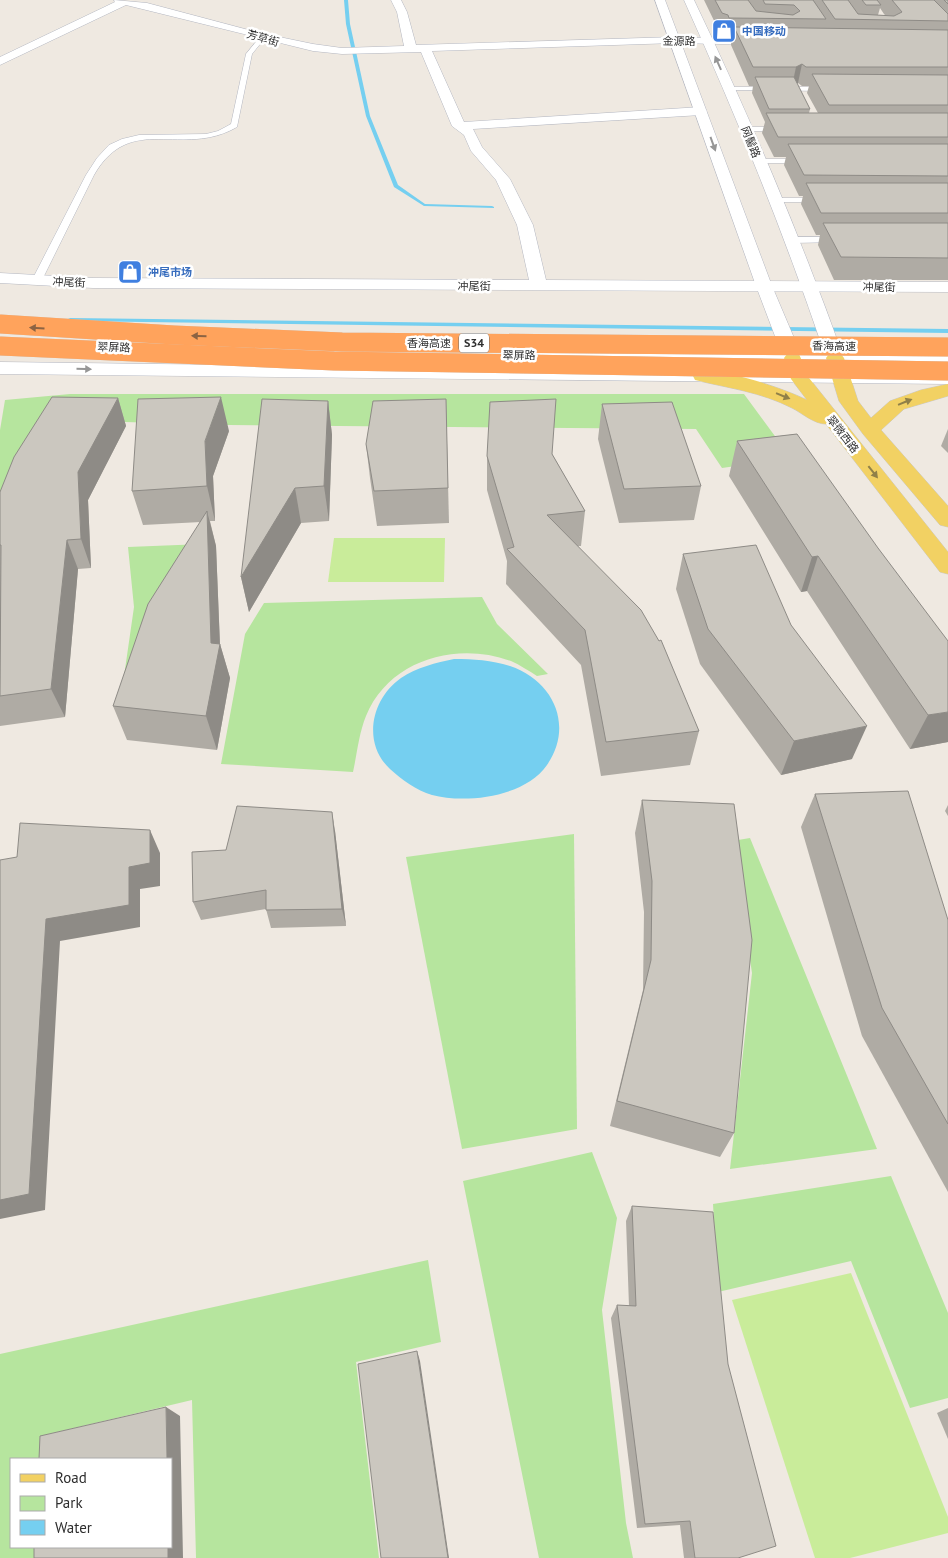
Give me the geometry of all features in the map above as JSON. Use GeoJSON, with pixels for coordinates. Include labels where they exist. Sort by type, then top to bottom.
{"type":"FeatureCollection","features":[{"type":"Feature","properties":{"kind":"highway","name":"香海高速"},"geometry":{"type":"LineString","coordinates":[[0,324],[164,335],[342,342],[948,347]]}},
{"type":"Feature","properties":{"kind":"highway","name":"香海高速"},"geometry":{"type":"LineString","coordinates":[[0,345],[334,362],[948,371]]}},
{"type":"Feature","properties":{"kind":"main road"},"geometry":{"type":"LineString","coordinates":[[0,61],[122,0]]}},
{"type":"Feature","properties":{"kind":"main road","name":"芳草街"},"geometry":{"type":"LineString","coordinates":[[122,0],[305,48],[346,51],[411,50]]}},
{"type":"Feature","properties":{"kind":"main road"},"geometry":{"type":"LineString","coordinates":[[396,0],[402,12],[411,50]]}},
{"type":"Feature","properties":{"kind":"main road","name":"翠微西路"},"geometry":{"type":"LineString","coordinates":[[660,0],[764,286],[800,379],[948,567]]}},
{"type":"Feature","properties":{"kind":"main road","name":"网髻路"},"geometry":{"type":"LineString","coordinates":[[689,0],[730,89],[810,286]]}},
{"type":"Feature","properties":{"kind":"main road","name":"金源路"},"geometry":{"type":"LineString","coordinates":[[411,50],[675,40],[783,42]]}},
{"type":"Feature","properties":{"kind":"main road"},"geometry":{"type":"LineString","coordinates":[[426,50],[459,126],[470,134],[476,148],[504,179],[525,225],[539,286]]}},
{"type":"Feature","properties":{"kind":"main road"},"geometry":{"type":"LineString","coordinates":[[797,89],[805,105]]}},
{"type":"Feature","properties":{"kind":"main road"},"geometry":{"type":"LineString","coordinates":[[459,126],[701,111]]}},
{"type":"Feature","properties":{"kind":"main road","name":"冲尾街"},"geometry":{"type":"LineString","coordinates":[[0,278],[103,283],[948,288]]}},
{"type":"Feature","properties":{"kind":"main road","name":"翠微西路"},"geometry":{"type":"LineString","coordinates":[[810,286],[850,401],[870,430],[948,520]]}},
{"type":"Feature","properties":{"kind":"main road","name":"翠屏路"},"geometry":{"type":"LineString","coordinates":[[0,345],[335,353],[948,360]]}},
{"type":"Feature","properties":{"kind":"main road","name":"翠屏路"},"geometry":{"type":"LineString","coordinates":[[0,368],[948,380]]}},
{"type":"Feature","properties":{"kind":"main road"},"geometry":{"type":"LineString","coordinates":[[702,376],[751,386],[783,396],[817,413],[843,434]]}},
{"type":"Feature","properties":{"kind":"main road"},"geometry":{"type":"LineString","coordinates":[[870,430],[897,405],[928,394],[948,390]]}},
{"type":"Feature","properties":{"kind":"lane"},"geometry":{"type":"LineString","coordinates":[[38,280],[97,161],[114,145],[134,139],[204,137],[225,133],[234,125],[249,54],[262,38]]}},
{"type":"Feature","properties":{"kind":"lane"},"geometry":{"type":"LineString","coordinates":[[730,89],[835,90]]}},
{"type":"Feature","properties":{"kind":"lane"},"geometry":{"type":"LineString","coordinates":[[745,129],[790,129]]}},
{"type":"Feature","properties":{"kind":"lane"},"geometry":{"type":"LineString","coordinates":[[758,161],[808,161]]}},
{"type":"Feature","properties":{"kind":"lane"},"geometry":{"type":"LineString","coordinates":[[774,200],[832,200]]}},
{"type":"Feature","properties":{"kind":"lane"},"geometry":{"type":"LineString","coordinates":[[791,240],[850,240]]}},
{"type":"Feature","properties":{"kind":"green space"},"geometry":{"type":"Polygon","coordinates":[[[70,394],[744,394],[791,458],[722,468],[696,429],[229,425],[55,420],[0,522],[0,430],[5,400],[70,394]]]}},
{"type":"Feature","properties":{"kind":"green space"},"geometry":{"type":"Polygon","coordinates":[[[334,538],[445,538],[444,582],[328,582],[334,538]]]}},
{"type":"Feature","properties":{"kind":"green space"},"geometry":{"type":"Polygon","coordinates":[[[203,544],[119,711],[134,607],[128,547],[203,544]]]}},
{"type":"Feature","properties":{"kind":"green space"},"geometry":{"type":"Polygon","coordinates":[[[482,597],[497,624],[548,674],[537,676],[511,661],[490,655],[468,653],[447,655],[427,660],[407,669],[391,681],[377,697],[366,716],[353,772],[221,764],[245,634],[264,603],[482,597]]]}},
{"type":"Feature","properties":{"kind":"green space"},"geometry":{"type":"Polygon","coordinates":[[[574,834],[577,1129],[462,1149],[406,857],[574,834]]]}},
{"type":"Feature","properties":{"kind":"green space"},"geometry":{"type":"Polygon","coordinates":[[[750,838],[877,1149],[730,1169],[752,973],[732,841],[750,838]]]}},
{"type":"Feature","properties":{"kind":"green space"},"geometry":{"type":"Polygon","coordinates":[[[592,1152],[617,1218],[602,1310],[626,1523],[633,1558],[539,1558],[463,1181],[592,1152]]]}},
{"type":"Feature","properties":{"kind":"green space"},"geometry":{"type":"Polygon","coordinates":[[[891,1176],[948,1313],[948,1398],[910,1408],[851,1261],[718,1292],[713,1204],[891,1176]]]}},
{"type":"Feature","properties":{"kind":"green space"},"geometry":{"type":"Polygon","coordinates":[[[428,1260],[441,1342],[356,1362],[379,1558],[196,1558],[192,1400],[49,1434],[47,1458],[10,1458],[10,1548],[43,1548],[42,1558],[0,1558],[0,1354],[428,1260]]]}},
{"type":"Feature","properties":{"kind":"green space"},"geometry":{"type":"Polygon","coordinates":[[[851,1273],[948,1517],[948,1533],[850,1558],[815,1558],[732,1300],[851,1273]]]}},
{"type":"Feature","properties":{"kind":"water"},"geometry":{"type":"Polygon","coordinates":[[[454,659],[482,660],[510,666],[538,682],[555,706],[559,720],[559,735],[555,750],[547,765],[537,776],[525,784],[510,791],[478,798],[446,798],[426,793],[410,784],[390,769],[381,758],[373,734],[377,709],[383,697],[391,687],[407,674],[427,666],[454,659]]]}},
{"type":"Feature","properties":{"kind":"building"},"geometry":{"type":"Polygon","coordinates":[[[715,0],[748,0],[756,11],[793,15],[800,11],[794,5],[765,4],[763,0],[813,0],[826,19],[729,18],[728,15],[722,13],[715,0]]]}},
{"type":"Feature","properties":{"kind":"building"},"geometry":{"type":"Polygon","coordinates":[[[822,0],[848,0],[858,14],[894,16],[902,12],[892,0],[934,0],[948,14],[948,21],[835,19],[822,0]]]}},
{"type":"Feature","properties":{"kind":"building"},"geometry":{"type":"Polygon","coordinates":[[[862,0],[877,0],[881,5],[866,5],[862,0]]]}},
{"type":"Feature","properties":{"kind":"building"},"geometry":{"type":"Polygon","coordinates":[[[734,27],[948,30],[948,67],[806,67],[802,64],[796,67],[753,67],[734,27]]]}},
{"type":"Feature","properties":{"kind":"building"},"geometry":{"type":"Polygon","coordinates":[[[812,74],[948,75],[948,105],[829,105],[812,74]]]}},
{"type":"Feature","properties":{"kind":"building"},"geometry":{"type":"Polygon","coordinates":[[[755,77],[794,77],[810,109],[769,109],[755,77]]]}},
{"type":"Feature","properties":{"kind":"building"},"geometry":{"type":"Polygon","coordinates":[[[766,113],[948,113],[948,137],[778,137],[766,113]]]}},
{"type":"Feature","properties":{"kind":"building"},"geometry":{"type":"Polygon","coordinates":[[[788,144],[948,144],[948,176],[804,175],[788,144]]]}},
{"type":"Feature","properties":{"kind":"building"},"geometry":{"type":"Polygon","coordinates":[[[806,183],[948,183],[948,213],[821,213],[806,183]]]}},
{"type":"Feature","properties":{"kind":"building"},"geometry":{"type":"Polygon","coordinates":[[[823,223],[948,223],[948,258],[841,257],[823,223]]]}},
{"type":"Feature","properties":{"kind":"building"},"geometry":{"type":"Polygon","coordinates":[[[52,397],[118,398],[78,472],[81,539],[67,540],[51,689],[0,696],[0,492],[14,457],[52,397]]]}},
{"type":"Feature","properties":{"kind":"building"},"geometry":{"type":"Polygon","coordinates":[[[221,397],[205,441],[207,486],[132,491],[138,399],[221,397]]]}},
{"type":"Feature","properties":{"kind":"building"},"geometry":{"type":"Polygon","coordinates":[[[262,399],[328,401],[324,486],[295,488],[241,577],[262,399]]]}},
{"type":"Feature","properties":{"kind":"building"},"geometry":{"type":"Polygon","coordinates":[[[446,399],[448,488],[374,491],[366,444],[373,401],[446,399]]]}},
{"type":"Feature","properties":{"kind":"building"},"geometry":{"type":"Polygon","coordinates":[[[556,399],[552,454],[585,511],[547,515],[641,610],[659,641],[661,640],[699,731],[606,742],[585,630],[507,549],[514,547],[487,456],[490,402],[556,399]]]}},
{"type":"Feature","properties":{"kind":"building"},"geometry":{"type":"Polygon","coordinates":[[[672,402],[701,486],[624,489],[602,404],[672,402]]]}},
{"type":"Feature","properties":{"kind":"building"},"geometry":{"type":"Polygon","coordinates":[[[797,434],[878,548],[948,641],[948,712],[928,715],[818,556],[812,557],[737,441],[797,434]]]}},
{"type":"Feature","properties":{"kind":"building"},"geometry":{"type":"Polygon","coordinates":[[[207,511],[211,643],[220,644],[206,716],[113,706],[148,604],[207,511]]]}},
{"type":"Feature","properties":{"kind":"building"},"geometry":{"type":"Polygon","coordinates":[[[756,545],[791,625],[867,726],[794,741],[708,629],[683,554],[756,545]]]}},
{"type":"Feature","properties":{"kind":"building"},"geometry":{"type":"Polygon","coordinates":[[[908,791],[948,920],[948,1124],[882,1008],[815,794],[908,791]]]}},
{"type":"Feature","properties":{"kind":"building"},"geometry":{"type":"Polygon","coordinates":[[[642,800],[734,804],[752,940],[734,1133],[617,1101],[651,960],[652,881],[642,800]]]}},
{"type":"Feature","properties":{"kind":"building"},"geometry":{"type":"Polygon","coordinates":[[[237,806],[332,812],[342,909],[266,910],[266,890],[193,902],[192,852],[226,850],[237,806]]]}},
{"type":"Feature","properties":{"kind":"building"},"geometry":{"type":"Polygon","coordinates":[[[20,823],[150,830],[150,863],[129,867],[129,905],[46,919],[29,1194],[0,1200],[0,860],[17,857],[20,823]]]}},
{"type":"Feature","properties":{"kind":"building"},"geometry":{"type":"Polygon","coordinates":[[[632,1206],[713,1212],[728,1364],[776,1546],[738,1558],[695,1558],[690,1521],[645,1524],[617,1305],[636,1306],[632,1206]]]}},
{"type":"Feature","properties":{"kind":"building"},"geometry":{"type":"Polygon","coordinates":[[[417,1351],[448,1558],[381,1558],[358,1364],[417,1351]]]}},
{"type":"Feature","properties":{"kind":"building"},"geometry":{"type":"Polygon","coordinates":[[[166,1407],[167,1458],[39,1458],[40,1436],[166,1407]]]}},
{"type":"Feature","properties":{"kind":"building"},"geometry":{"type":"Polygon","coordinates":[[[34,1548],[168,1548],[168,1558],[34,1558],[34,1548]]]}},
{"type":"Feature","properties":{"kind":"waterway"},"geometry":{"type":"LineString","coordinates":[[346,0],[348,24],[368,116],[396,186],[424,205],[492,207]]}},
{"type":"Feature","properties":{"kind":"waterway"},"geometry":{"type":"LineString","coordinates":[[70,320],[948,331]]}},
{"type":"Feature","properties":{"kind":"place","name":"中国移动"},"geometry":{"type":"Point","coordinates":[724,31]}},
{"type":"Feature","properties":{"kind":"place","name":"冲尾市场"},"geometry":{"type":"Point","coordinates":[130,272]}}]}
